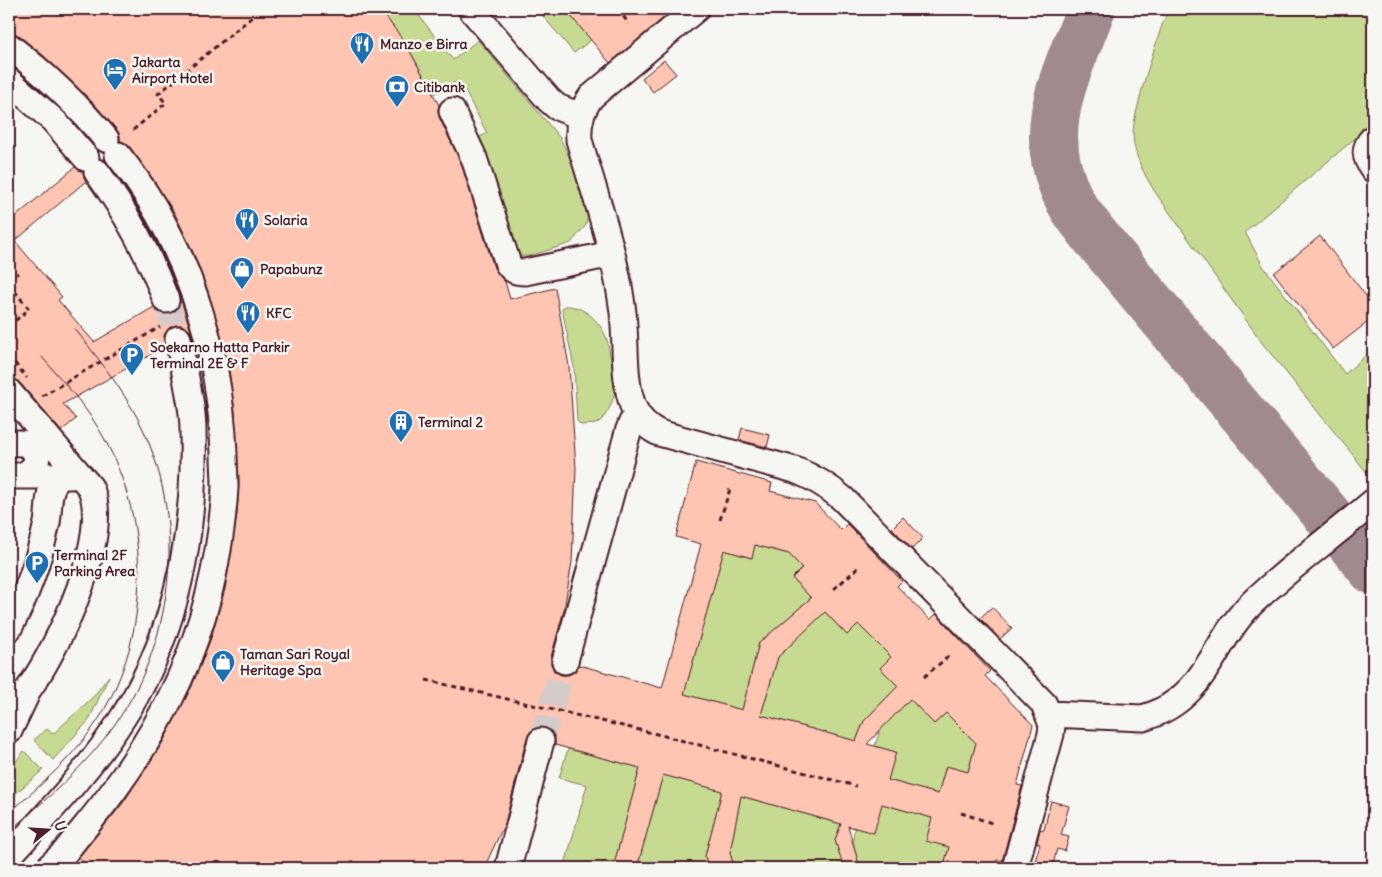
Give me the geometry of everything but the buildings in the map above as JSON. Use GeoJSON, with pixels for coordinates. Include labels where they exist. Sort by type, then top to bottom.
{"type":"FeatureCollection","features":[{"type":"Feature","properties":{"kind":"street"},"geometry":{"type":"LineString","coordinates":[[472,9],[549,100],[557,107],[580,116]]}},
{"type":"Feature","properties":{"kind":"street"},"geometry":{"type":"LineString","coordinates":[[696,9],[591,97],[580,116],[578,128],[579,140],[602,213],[612,254],[622,306],[629,390],[633,406],[638,416],[651,430],[796,470],[811,476],[828,487],[843,499],[1044,704],[1052,724],[1052,734],[1015,868]]}},
{"type":"Feature","properties":{"kind":"street"},"geometry":{"type":"LineString","coordinates":[[9,46],[42,72],[75,102],[112,147],[152,204],[176,249],[191,286],[207,337],[218,386],[223,438],[225,486],[218,547],[208,596],[196,636],[179,680],[140,753],[62,864]]}},
{"type":"Feature","properties":{"kind":"street"},"geometry":{"type":"LineString","coordinates":[[9,81],[54,121],[92,165],[136,230],[154,266],[166,300]]}},
{"type":"Feature","properties":{"kind":"street"},"geometry":{"type":"LineString","coordinates":[[452,111],[474,158],[508,264],[512,270],[524,272],[612,254]]}},
{"type":"Feature","properties":{"kind":"street"},"geometry":{"type":"LineString","coordinates":[[1373,138],[1365,151],[1367,160],[1373,169]]}},
{"type":"Feature","properties":{"kind":"street"},"geometry":{"type":"LineString","coordinates":[[9,856],[56,805],[95,757],[122,718],[148,674],[165,633],[181,574],[188,537],[193,452],[192,414],[172,332]]}},
{"type":"Feature","properties":{"kind":"street"},"geometry":{"type":"LineString","coordinates":[[9,392],[75,479],[94,495],[96,511],[85,572],[68,618],[52,651],[29,688],[9,731]]}},
{"type":"Feature","properties":{"kind":"street"},"geometry":{"type":"LineString","coordinates":[[565,661],[628,432],[632,422],[638,416]]}},
{"type":"Feature","properties":{"kind":"street"},"geometry":{"type":"LineString","coordinates":[[9,444],[23,443],[36,456],[35,466],[31,472],[14,476]]}},
{"type":"Feature","properties":{"kind":"street"},"geometry":{"type":"LineString","coordinates":[[14,476],[75,479]]}},
{"type":"Feature","properties":{"kind":"street"},"geometry":{"type":"LineString","coordinates":[[9,628],[27,592],[37,561],[46,523],[51,488],[56,479],[75,479]]}},
{"type":"Feature","properties":{"kind":"street"},"geometry":{"type":"LineString","coordinates":[[1049,714],[1143,718],[1169,707],[1191,689],[1202,676],[1236,623],[1252,603],[1373,502]]}},
{"type":"Feature","properties":{"kind":"street"},"geometry":{"type":"LineString","coordinates":[[9,709],[29,688]]}},
{"type":"Feature","properties":{"kind":"street"},"geometry":{"type":"LineString","coordinates":[[508,868],[540,741]]}},
{"type":"Feature","properties":{"kind":"street"},"geometry":{"type":"LineString","coordinates":[[56,805],[50,815],[50,831],[62,864]]}},
{"type":"Feature","properties":{"kind":"path"},"geometry":{"type":"LineString","coordinates":[[618,9],[629,24]]}},
{"type":"Feature","properties":{"kind":"path"},"geometry":{"type":"LineString","coordinates":[[133,130],[166,103],[158,94],[252,17]]}},
{"type":"Feature","properties":{"kind":"path"},"geometry":{"type":"LineString","coordinates":[[9,280],[18,273]]}},
{"type":"Feature","properties":{"kind":"path"},"geometry":{"type":"LineString","coordinates":[[9,284],[29,309],[9,326]]}},
{"type":"Feature","properties":{"kind":"path"},"geometry":{"type":"LineString","coordinates":[[42,396],[172,332]]}},
{"type":"Feature","properties":{"kind":"path"},"geometry":{"type":"LineString","coordinates":[[720,520],[731,486]]}},
{"type":"Feature","properties":{"kind":"path"},"geometry":{"type":"LineString","coordinates":[[834,589],[860,566]]}},
{"type":"Feature","properties":{"kind":"path"},"geometry":{"type":"LineString","coordinates":[[924,677],[950,655]]}},
{"type":"Feature","properties":{"kind":"path"},"geometry":{"type":"LineString","coordinates":[[426,680],[661,735],[856,786]]}},
{"type":"Feature","properties":{"kind":"path"},"geometry":{"type":"LineString","coordinates":[[961,813],[992,823]]}},
{"type":"Feature","properties":{"kind":"green space"},"geometry":{"type":"Polygon","coordinates":[[[380,9],[414,9],[453,60],[478,40],[560,138],[573,165],[588,213],[586,225],[571,243],[530,256],[515,256],[475,140],[487,133],[459,80],[434,94],[406,44],[380,9]]]}},
{"type":"Feature","properties":{"kind":"green space"},"geometry":{"type":"Polygon","coordinates":[[[537,9],[565,9],[591,40],[574,53],[537,9]]]}},
{"type":"Feature","properties":{"kind":"green space"},"geometry":{"type":"Polygon","coordinates":[[[1168,9],[1373,9],[1373,123],[1245,232],[1263,266],[1345,374],[1373,349],[1373,480],[1263,344],[1155,192],[1140,165],[1135,150],[1134,124],[1142,89],[1168,9]]]}},
{"type":"Feature","properties":{"kind":"green space"},"geometry":{"type":"Polygon","coordinates":[[[565,306],[578,308],[590,315],[600,325],[608,343],[615,381],[615,392],[607,413],[596,424],[581,425],[577,421],[574,367],[562,309],[565,306]]]}},
{"type":"Feature","properties":{"kind":"green space"},"geometry":{"type":"Polygon","coordinates":[[[755,545],[789,554],[802,568],[792,578],[811,598],[759,643],[742,710],[684,694],[724,550],[751,558],[755,545]]]}},
{"type":"Feature","properties":{"kind":"green space"},"geometry":{"type":"Polygon","coordinates":[[[825,612],[847,635],[858,624],[891,657],[880,668],[898,686],[864,721],[856,741],[761,715],[778,657],[825,612]]]}},
{"type":"Feature","properties":{"kind":"green space"},"geometry":{"type":"Polygon","coordinates":[[[109,676],[89,720],[53,760],[34,740],[47,729],[53,734],[93,697],[109,676]]]}},
{"type":"Feature","properties":{"kind":"green space"},"geometry":{"type":"Polygon","coordinates":[[[910,699],[934,724],[946,713],[976,743],[968,772],[946,766],[938,794],[888,780],[895,752],[875,746],[880,730],[910,699]]]}},
{"type":"Feature","properties":{"kind":"green space"},"geometry":{"type":"Polygon","coordinates":[[[568,749],[640,768],[613,868],[564,868],[587,785],[559,778],[568,749]]]}},
{"type":"Feature","properties":{"kind":"green space"},"geometry":{"type":"Polygon","coordinates":[[[24,751],[43,770],[9,799],[11,773],[24,751]]]}},
{"type":"Feature","properties":{"kind":"green space"},"geometry":{"type":"Polygon","coordinates":[[[663,775],[722,791],[705,856],[708,868],[637,868],[663,775]]]}},
{"type":"Feature","properties":{"kind":"green space"},"geometry":{"type":"Polygon","coordinates":[[[741,796],[841,824],[835,840],[844,868],[734,868],[730,852],[741,796]]]}},
{"type":"Feature","properties":{"kind":"green space"},"geometry":{"type":"Polygon","coordinates":[[[882,804],[932,818],[949,847],[943,868],[860,868],[854,844],[854,831],[863,820],[882,804]]]}},
{"type":"Feature","properties":{"kind":"taxiway"},"geometry":{"type":"LineString","coordinates":[[1091,9],[1064,81],[1057,104],[1054,127],[1054,151],[1059,175],[1070,201],[1094,235],[1373,570]]}},
{"type":"Feature","properties":{"kind":"tunnel"},"geometry":{"type":"LineString","coordinates":[[166,300],[178,339]]}},
{"type":"Feature","properties":{"kind":"tunnel"},"geometry":{"type":"LineString","coordinates":[[541,741],[565,661]]}},
{"type":"Feature","properties":{"kind":"tram line"},"geometry":{"type":"LineString","coordinates":[[9,831],[79,768],[115,724],[136,690],[152,653],[162,614],[168,574],[169,534],[164,494],[154,456],[138,419],[124,395],[75,329]]}},
{"type":"Feature","properties":{"kind":"tram line"},"geometry":{"type":"LineString","coordinates":[[9,813],[46,780],[69,756],[91,731],[100,717],[117,685],[129,650],[136,615],[139,579],[137,542],[130,506],[119,471],[104,438],[91,416],[42,357]]}},
{"type":"Feature","properties":{"kind":"place","name":"Manzo e Birra"},"geometry":{"type":"Point","coordinates":[362,65]}},
{"type":"Feature","properties":{"kind":"place","name":"Jakarta Airport Hotel"},"geometry":{"type":"Point","coordinates":[115,91]}},
{"type":"Feature","properties":{"kind":"place","name":"Citibank"},"geometry":{"type":"Point","coordinates":[397,108]}},
{"type":"Feature","properties":{"kind":"place","name":"Solaria"},"geometry":{"type":"Point","coordinates":[247,241]}},
{"type":"Feature","properties":{"kind":"place","name":"Papabunz"},"geometry":{"type":"Point","coordinates":[242,290]}},
{"type":"Feature","properties":{"kind":"place","name":"KFC"},"geometry":{"type":"Point","coordinates":[248,334]}},
{"type":"Feature","properties":{"kind":"place","name":"Soekarno Hatta Parkir Terminal 2E & F"},"geometry":{"type":"Point","coordinates":[132,376]}},
{"type":"Feature","properties":{"kind":"place","name":"Terminal 2"},"geometry":{"type":"Point","coordinates":[401,443]}},
{"type":"Feature","properties":{"kind":"place","name":"Terminal 2F Parking Area"},"geometry":{"type":"Point","coordinates":[37,584]}},
{"type":"Feature","properties":{"kind":"place","name":"Taman Sari Royal Heritage Spa"},"geometry":{"type":"Point","coordinates":[223,683]}}]}
